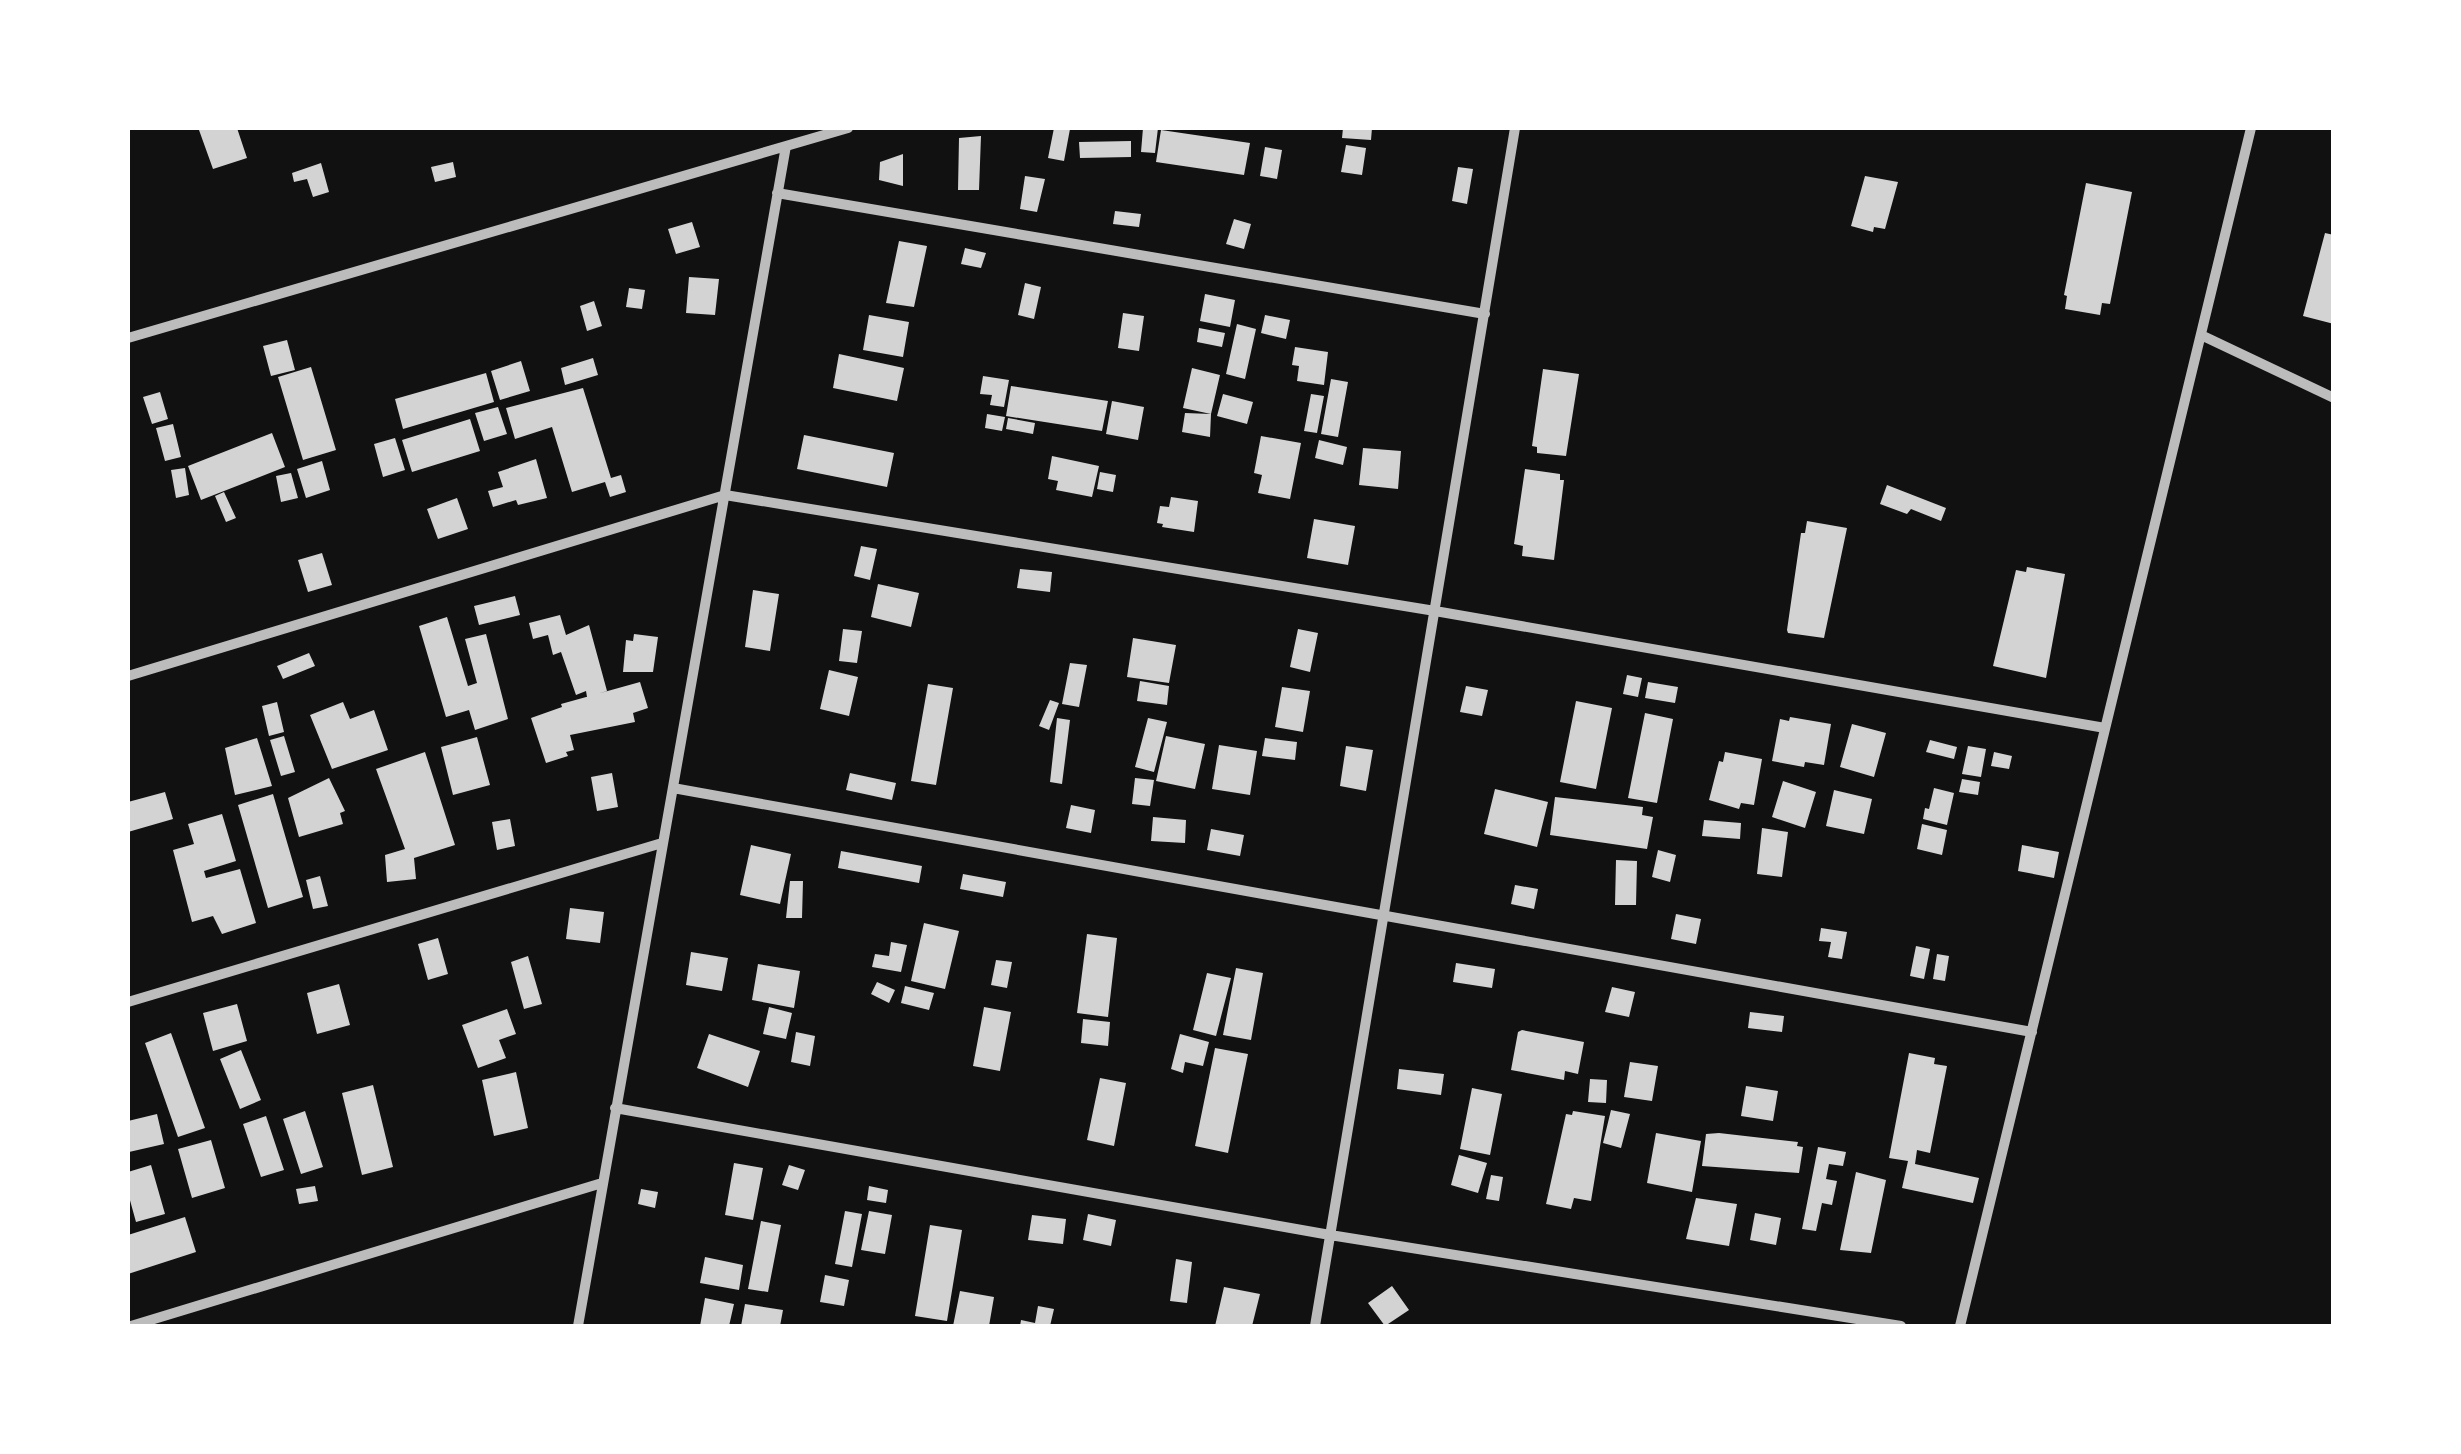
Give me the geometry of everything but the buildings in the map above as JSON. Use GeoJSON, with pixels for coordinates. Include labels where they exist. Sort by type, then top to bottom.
{"type":"FeatureCollection","features":[{"type":"Feature","properties":{"kind":"street"},"geometry":{"type":"LineString","coordinates":[[128,338],[848,128]]}},
{"type":"Feature","properties":{"kind":"street"},"geometry":{"type":"LineString","coordinates":[[1315,1326],[1514,128]]}},
{"type":"Feature","properties":{"kind":"street"},"geometry":{"type":"LineString","coordinates":[[1960,1326],[2251,128]]}},
{"type":"Feature","properties":{"kind":"street"},"geometry":{"type":"LineString","coordinates":[[578,1326],[786,146]]}},
{"type":"Feature","properties":{"kind":"street"},"geometry":{"type":"LineString","coordinates":[[777,194],[1485,314]]}},
{"type":"Feature","properties":{"kind":"street"},"geometry":{"type":"LineString","coordinates":[[2201,335],[2334,398]]}},
{"type":"Feature","properties":{"kind":"street"},"geometry":{"type":"LineString","coordinates":[[128,676],[725,495],[1435,611],[2105,728]]}},
{"type":"Feature","properties":{"kind":"street"},"geometry":{"type":"LineString","coordinates":[[673,788],[2032,1032]]}},
{"type":"Feature","properties":{"kind":"street"},"geometry":{"type":"LineString","coordinates":[[128,1002],[662,843]]}},
{"type":"Feature","properties":{"kind":"street"},"geometry":{"type":"LineString","coordinates":[[615,1108],[1330,1235],[1902,1326]]}},
{"type":"Feature","properties":{"kind":"street"},"geometry":{"type":"LineString","coordinates":[[131,1326],[602,1183]]}}]}
